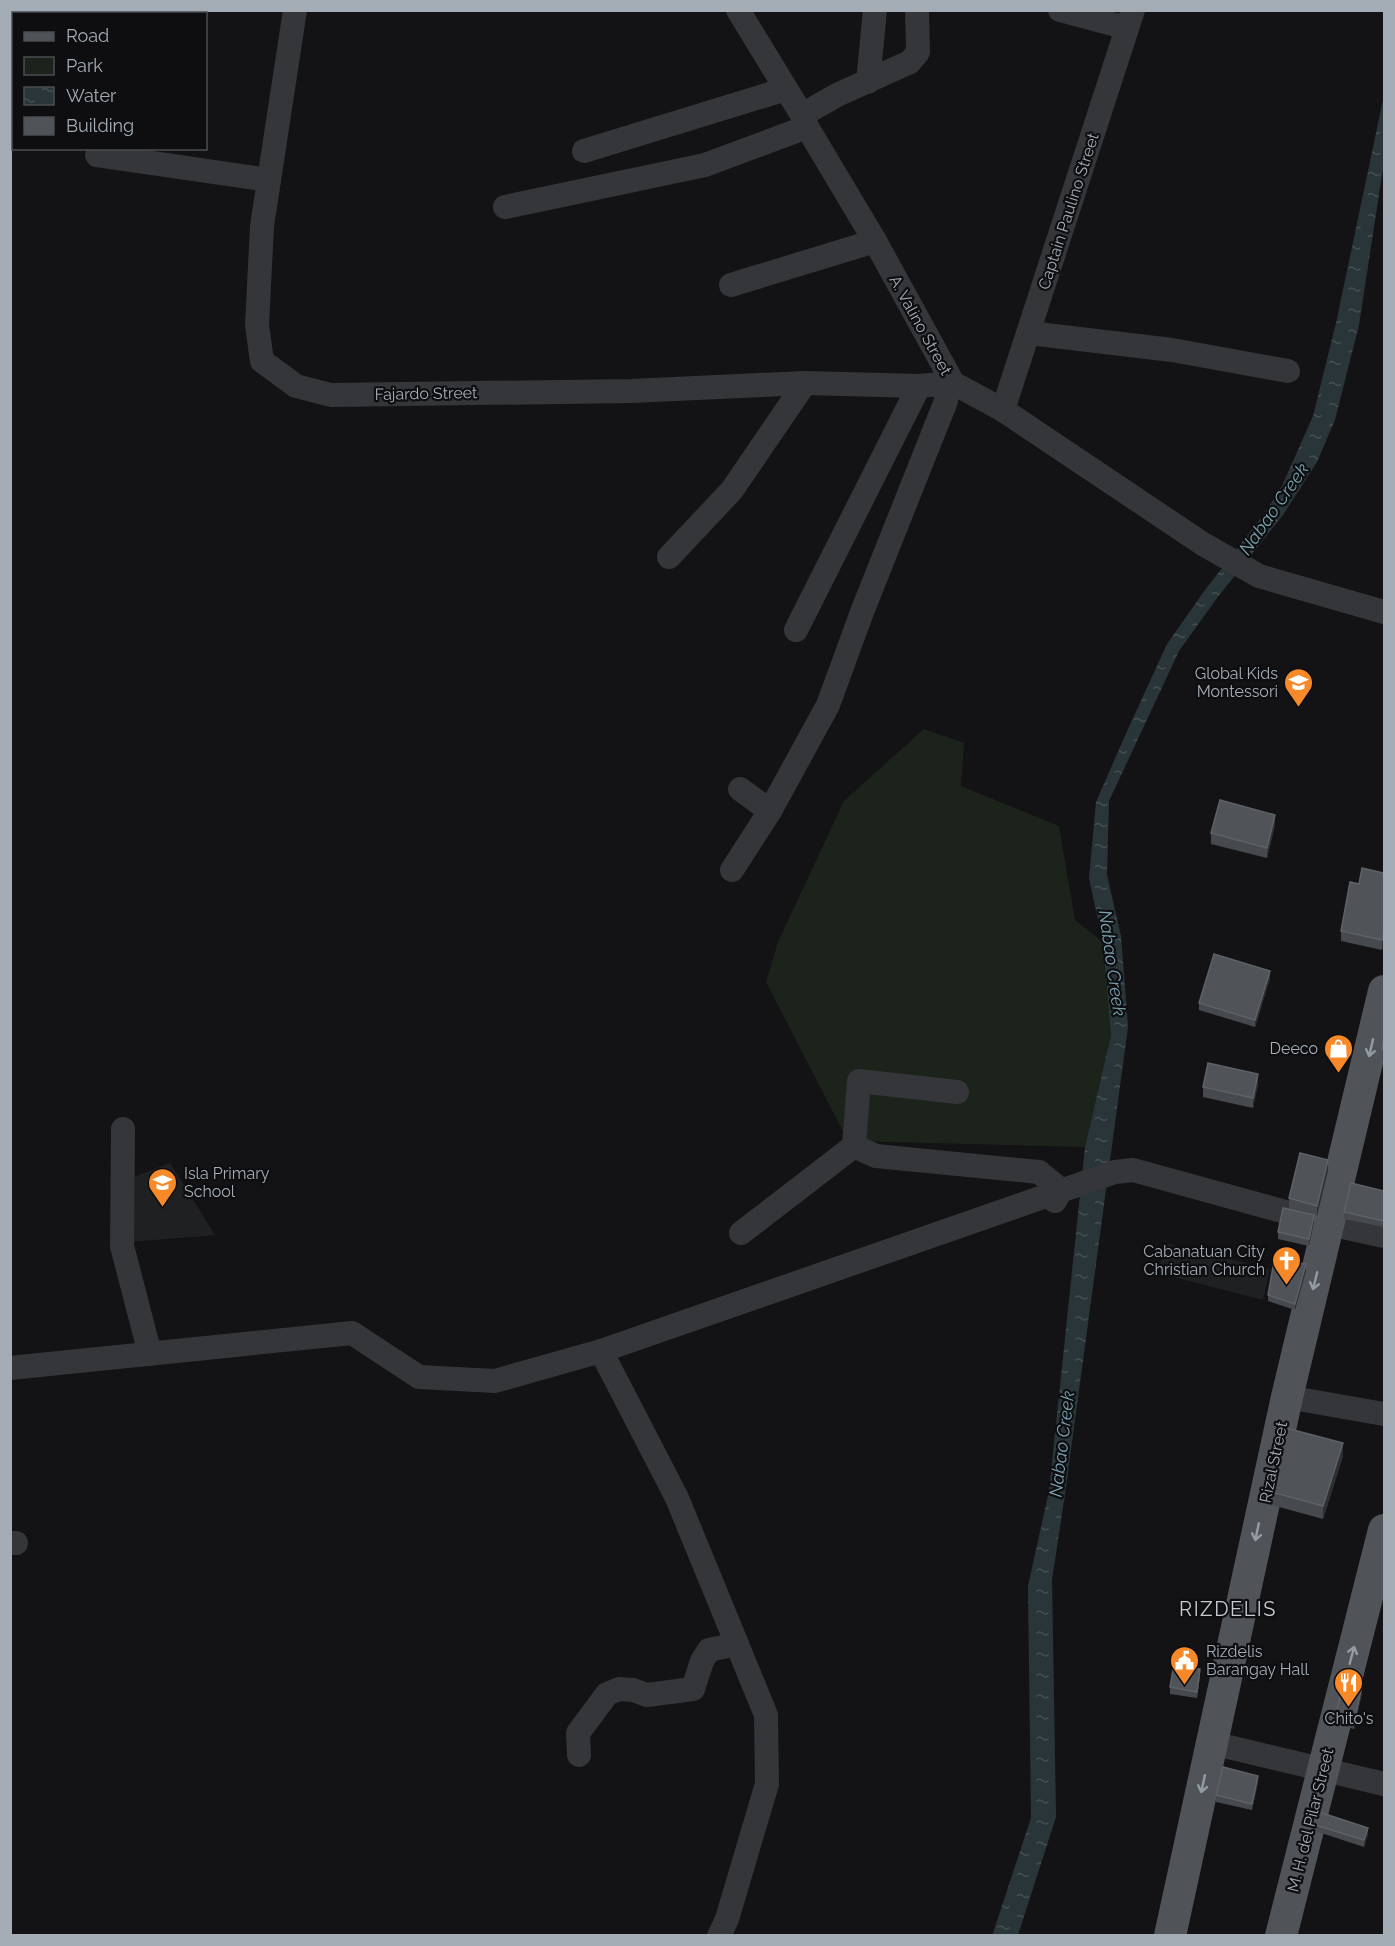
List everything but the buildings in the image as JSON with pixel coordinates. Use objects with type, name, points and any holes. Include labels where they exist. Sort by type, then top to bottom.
[{"type":"main road","name":"Rizal Street","points":[[1170,1935],[1287,1396],[1384,991]]},
{"type":"main road","name":"M. H. del Pilar Street","points":[[1281,1935],[1384,1530]]},
{"type":"street","name":"Fajardo Street","points":[[295,10],[262,226],[257,325],[262,362],[296,386],[331,395],[631,391],[806,383],[919,386],[950,384]]},
{"type":"street","name":"A. Valino Street","points":[[738,10],[874,241],[950,384],[1003,410],[1203,544],[1259,576],[1384,612]]},
{"type":"street","points":[[868,82],[875,10]]},
{"type":"street","points":[[505,207],[705,165],[804,121],[837,95],[910,62],[918,52],[917,10]]},
{"type":"street","points":[[1060,10],[1130,19]]},
{"type":"street","name":"Captain Paulino Street","points":[[1003,410],[1130,19]]},
{"type":"street","points":[[584,150],[786,88]]},
{"type":"street","points":[[97,155],[269,180]]},
{"type":"street","points":[[731,285],[874,241]]},
{"type":"street","points":[[1029,333],[1172,350],[1288,371]]},
{"type":"street","points":[[669,557],[732,490],[806,383]]},
{"type":"street","points":[[732,870],[770,811],[828,705],[862,612],[946,401],[950,384]]},
{"type":"street","points":[[796,630],[919,386]]},
{"type":"street","points":[[740,789],[770,811]]},
{"type":"street","points":[[741,1233],[854,1146],[859,1081],[957,1092]]},
{"type":"street","points":[[123,1129],[122,1246],[150,1354]]},
{"type":"street","points":[[854,1146],[876,1156],[1039,1172],[1069,1187]]},
{"type":"street","points":[[10,1368],[352,1333],[419,1377],[495,1381],[601,1351],[1069,1187],[1115,1172],[1133,1170],[1329,1224],[1384,1236]]},
{"type":"street","points":[[906,1256],[1052,1207],[1069,1187]]},
{"type":"street","points":[[601,1351],[678,1498],[766,1715],[767,1784],[727,1919],[719,1935]]},
{"type":"street","points":[[1287,1396],[1384,1414]]},
{"type":"street","points":[[579,1755],[578,1733],[607,1694],[619,1689],[633,1690],[647,1695],[693,1689],[702,1661],[709,1650],[737,1644]]},
{"type":"street","points":[[1212,1743],[1384,1784]]},
{"type":"shaded area","name":"Isla Primary School","points":[[170,1163],[215,1235],[130,1242],[128,1179]]},
{"type":"shaded area","points":[[1165,1243],[1270,1269],[1263,1300],[1158,1273]]},
{"type":"green space","points":[[924,729],[964,743],[961,786],[1059,826],[1075,920],[1103,942],[1111,1035],[1085,1147],[848,1141],[766,982],[778,942],[844,801]]},
{"type":"water","name":"Nabao Creek","points":[[1384,95],[1384,162],[1359,325],[1335,420],[1317,462],[1283,515],[1217,598],[1179,651],[1109,801],[1107,875],[1121,936],[1128,1027],[1052,1580],[1056,1817],[1018,1935],[992,1936],[1031,1818],[1028,1586],[1049,1491],[1085,1147],[1111,1035],[1103,943],[1089,878],[1096,802],[1167,644],[1205,590],[1264,514],[1282,486],[1313,416],[1336,323]]},
{"type":"place","name":"Global Kids Montessori","points":[[1299,708]]},
{"type":"place","name":"Deeco","points":[[1339,1074]]},
{"type":"place","name":"Isla Primary School","points":[[163,1208]]},
{"type":"place","name":"Cabanatuan City Christian Church","points":[[1286,1286]]},
{"type":"place","name":"Rizdelis Barangay Hall","points":[[1185,1686]]},
{"type":"place","name":"Chito's","points":[[1349,1708]]},
{"type":"district","name":"RIZDELIS","points":[[1228,1609]]}]
